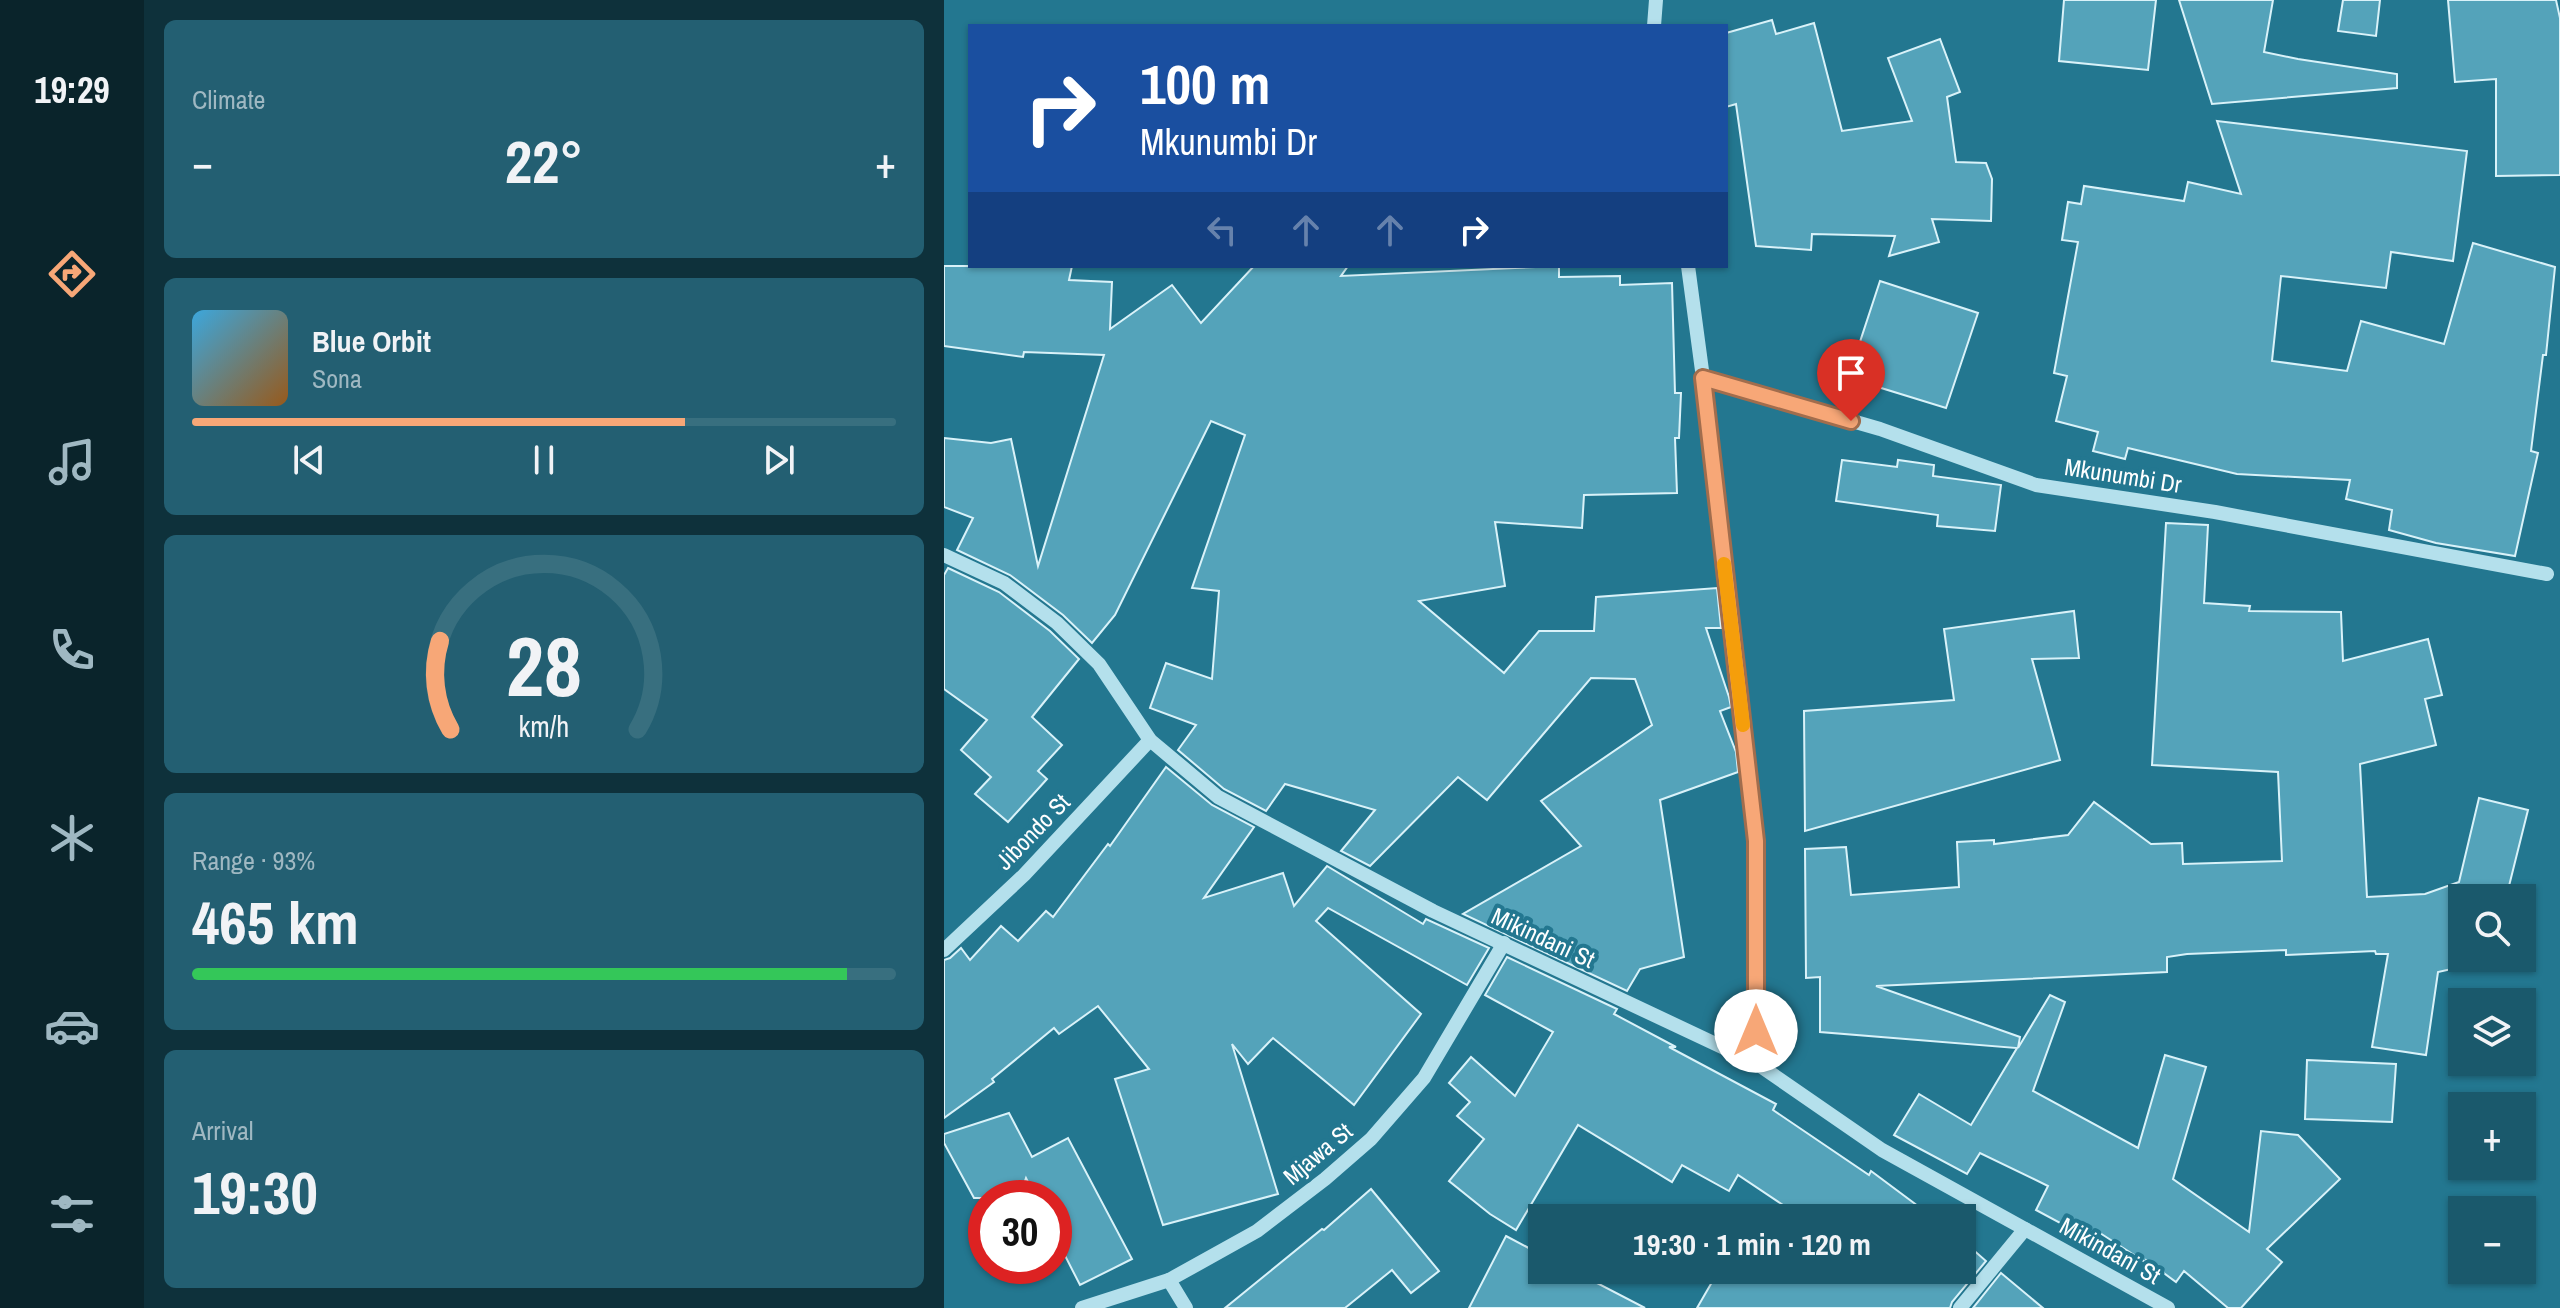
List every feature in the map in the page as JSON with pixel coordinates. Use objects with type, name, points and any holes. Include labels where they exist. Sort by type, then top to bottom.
[{"type":"street","points":[[1654,24],[1656,0]]},
{"type":"street","points":[[1688,268],[1756,841],[1756,1063]]},
{"type":"street","name":"Mkunumbi Dr","points":[[1703,378],[1880,429],[2036,485],[2215,512],[2547,574]]},
{"type":"street","name":"Mikindani St","points":[[944,555],[1004,583],[1057,623],[1099,664],[1150,740],[1218,797],[1433,911],[1756,1063],[1882,1150],[2168,1308]]},
{"type":"street","name":"Jibondo St","points":[[944,950],[1024,875],[1150,740]]},
{"type":"street","name":"Mjawa St","points":[[1082,1308],[1169,1280],[1257,1231],[1325,1179],[1371,1139],[1424,1078],[1504,943]]},
{"type":"street","points":[[1960,1308],[2025,1229]]},
{"type":"street","points":[[1169,1280],[1186,1308]]},
{"type":"building","points":[[2064,0],[2156,0],[2148,70],[2059,61]]},
{"type":"building","points":[[2179,0],[2273,0],[2264,52],[2397,74],[2397,88],[2212,104]]},
{"type":"building","points":[[2343,0],[2380,0],[2376,36],[2338,31]]},
{"type":"building","points":[[2448,0],[2556,0],[2560,18],[2560,175],[2496,176],[2496,79],[2455,82]]},
{"type":"building","points":[[1772,20],[1776,34],[1814,23],[1842,131],[1912,121],[1888,58],[1940,39],[1960,92],[1947,97],[1956,162],[1986,163],[1992,179],[1991,221],[1932,219],[1939,242],[1889,256],[1895,236],[1812,234],[1811,250],[1756,246],[1736,104],[1728,106],[1728,32]]},
{"type":"building","points":[[2217,121],[2467,151],[2453,261],[2391,252],[2386,288],[2281,276],[2272,361],[2347,371],[2361,321],[2444,344],[2473,243],[2555,267],[2546,355],[2543,355],[2531,451],[2538,453],[2515,556],[2436,543],[2389,530],[2392,510],[2346,499],[2350,480],[2237,474],[2128,448],[2125,459],[2093,451],[2098,432],[2056,421],[2067,376],[2054,373],[2078,242],[2062,240],[2068,202],[2081,204],[2084,186],[2184,201],[2188,182],[2241,194]]},
{"type":"building","points":[[944,266],[1072,268],[1069,280],[1112,282],[1110,329],[1172,285],[1201,323],[1252,268],[1347,268],[1341,276],[1559,268],[1559,277],[1620,276],[1620,285],[1672,283],[1675,393],[1681,393],[1679,438],[1675,438],[1677,493],[1584,495],[1582,528],[1495,522],[1505,586],[1419,601],[1504,673],[1539,631],[1594,631],[1596,597],[1717,588],[1721,628],[1706,628],[1729,697],[1731,707],[1720,711],[1736,752],[1738,772],[1660,800],[1684,957],[1640,969],[1627,991],[1463,914],[1581,846],[1541,801],[1652,725],[1635,679],[1591,678],[1487,800],[1458,777],[1370,866],[1341,851],[1375,810],[1285,784],[1266,811],[1224,789],[1178,750],[1196,725],[1150,708],[1166,663],[1212,679],[1219,591],[1192,588],[1245,435],[1211,421],[1115,615],[1092,643],[1063,615],[1010,575],[957,550],[973,518],[944,507],[944,438],[991,443],[1011,439],[1038,566],[1104,355],[1024,352],[1023,357],[944,346]]},
{"type":"building","points":[[1880,281],[1978,313],[1946,408],[1865,383],[1872,363],[1855,357]]},
{"type":"building","points":[[1842,460],[1897,467],[1898,460],[1934,465],[1933,476],[2001,485],[1995,531],[1937,526],[1938,515],[1836,501]]},
{"type":"building","points":[[2166,523],[2208,525],[2204,603],[2250,606],[2249,611],[2341,612],[2343,661],[2428,639],[2442,695],[2425,699],[2436,745],[2360,764],[2367,897],[2425,894],[2448,886],[2448,970],[2438,972],[2426,1055],[2372,1047],[2388,954],[2376,954],[2375,951],[2286,955],[2286,950],[2187,954],[2167,957],[2167,972],[1876,986],[2020,1037],[2018,1048],[2050,995],[2065,1002],[2033,1091],[2138,1148],[2165,1055],[2206,1067],[2173,1179],[2249,1232],[2261,1131],[2298,1135],[2340,1179],[2267,1249],[2282,1262],[2241,1308],[2228,1308],[2184,1271],[2176,1282],[2100,1233],[2092,1245],[2036,1210],[2048,1186],[1980,1153],[1967,1174],[1894,1135],[1919,1094],[1971,1125],[2017,1048],[1820,1032],[1820,977],[1806,978],[1805,849],[1846,847],[1851,895],[1959,887],[1957,842],[1994,840],[1994,844],[2068,835],[2094,802],[2151,844],[2182,843],[2183,864],[2282,861],[2278,772],[2152,765]]},
{"type":"building","points":[[948,568],[999,592],[1050,631],[1079,659],[1032,717],[1062,745],[1038,771],[1047,779],[1008,822],[975,794],[991,777],[961,750],[987,720],[944,689],[944,575]]},
{"type":"building","points":[[2074,611],[2079,658],[2032,659],[2060,760],[1805,831],[1804,711],[1954,700],[1944,629]]},
{"type":"building","points":[[1166,767],[1212,805],[1254,827],[1204,898],[1283,873],[1294,906],[1327,866],[1423,924],[1426,919],[1489,948],[1467,985],[1328,908],[1316,921],[1421,1014],[1354,1105],[1273,1038],[1248,1064],[1232,1044],[1278,1194],[1163,1225],[1115,1079],[1149,1069],[1098,1006],[1059,1034],[1054,1028],[992,1079],[994,1082],[944,1118],[944,960],[961,948],[970,960],[1001,926],[1018,941],[1046,911],[1053,917],[1108,844],[1110,846]]},
{"type":"building","points":[[2479,798],[2528,810],[2510,884],[2453,884],[2459,882]]},
{"type":"building","points":[[1507,957],[1617,1009],[1614,1014],[1676,1047],[1669,1047],[1776,1104],[1773,1110],[1869,1175],[1871,1171],[1915,1204],[1782,1204],[1738,1175],[1729,1191],[1682,1165],[1672,1182],[1578,1125],[1531,1204],[1528,1204],[1516,1230],[1490,1214],[1449,1181],[1484,1139],[1457,1116],[1470,1102],[1449,1083],[1471,1057],[1515,1096],[1553,1032],[1485,995]]},
{"type":"building","points":[[2307,1060],[2396,1064],[2392,1122],[2305,1119]]},
{"type":"building","points":[[1009,1113],[1032,1157],[1068,1138],[1132,1259],[1080,1285],[1072,1269],[1072,1180],[968,1180],[968,1187],[944,1143],[944,1134]]},
{"type":"building","points":[[1371,1189],[1439,1271],[1411,1293],[1392,1270],[1345,1308],[1225,1308],[1324,1230]]},
{"type":"building","points":[[1506,1236],[1528,1248],[1528,1284],[1599,1284],[1645,1308],[1469,1308]]},
{"type":"building","points":[[1976,1252],[1986,1261],[1976,1273]]},
{"type":"building","points":[[2001,1273],[2043,1308],[1973,1308]]},
{"type":"building","points":[[1711,1284],[1967,1284],[1950,1308],[1697,1308]]},
{"type":"slow traffic","points":[[1724,564],[1743,725]]},
{"type":"route","points":[[1756,1031],[1756,841],[1703,378],[1851,421]]}]
